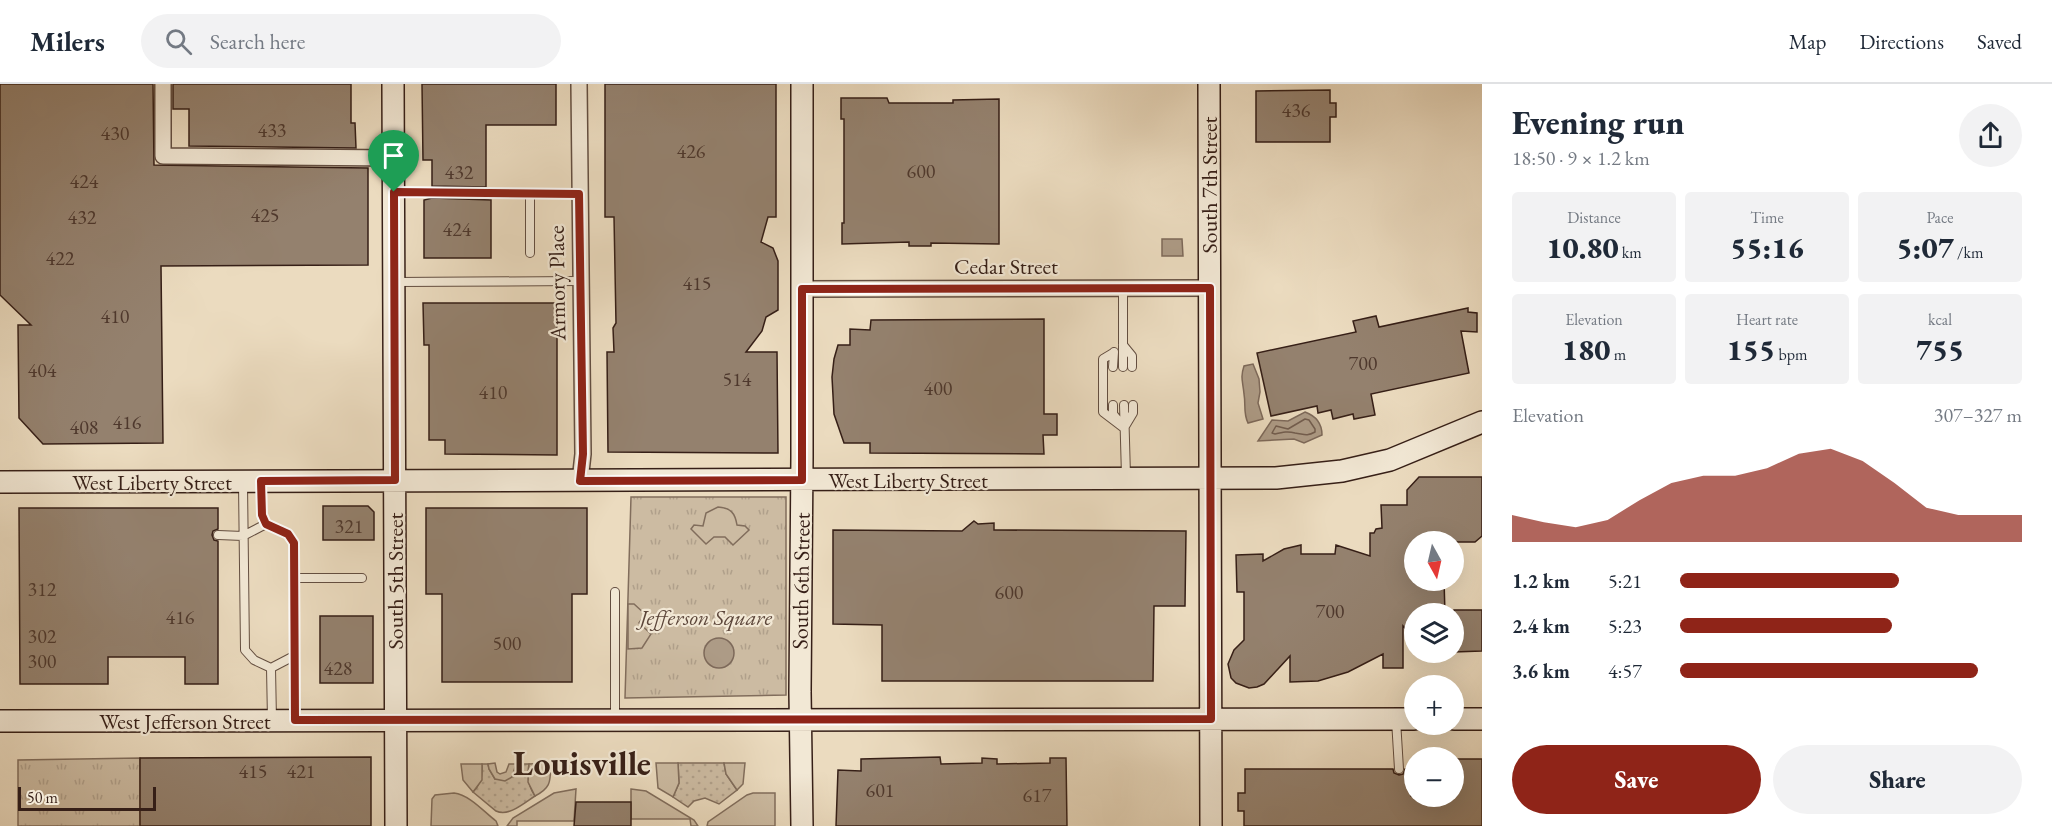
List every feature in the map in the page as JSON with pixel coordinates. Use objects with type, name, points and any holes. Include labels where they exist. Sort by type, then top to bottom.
[{"type":"main road","name":"South 5th Street","points":[[393,84],[396,826]]},
{"type":"main road","name":"South 6th Street","points":[[802,84],[802,826]]},
{"type":"main road","name":"South 7th Street","points":[[1209,84],[1211,826]]},
{"type":"main road","name":"West Liberty Street","points":[[0,482],[1276,478],[1342,471],[1390,460],[1482,422]]},
{"type":"main road","name":"West Jefferson Street","points":[[0,721],[1404,719]]},
{"type":"main road","points":[[1464,719],[1482,719]]},
{"type":"street","points":[[163,84],[163,156],[393,158]]},
{"type":"street","name":"Armory Place","points":[[579,84],[579,281],[583,454],[580,481]]},
{"type":"street","name":"Cedar Street","points":[[802,289],[1210,288]]},
{"type":"lane","points":[[394,192],[579,194]]},
{"type":"lane","points":[[530,194],[530,253]]},
{"type":"lane","points":[[394,282],[579,281]]},
{"type":"lane","points":[[1123,288],[1123,367]]},
{"type":"lane","points":[[1122,344],[1103,359],[1103,412],[1124,428]]},
{"type":"lane","points":[[1122,344],[1132,356],[1132,367]]},
{"type":"lane","points":[[1113,353],[1113,367]]},
{"type":"lane","points":[[1113,405],[1113,414],[1124,428]]},
{"type":"lane","points":[[1124,405],[1126,478]]},
{"type":"lane","points":[[1124,428],[1133,413],[1133,405]]},
{"type":"lane","points":[[252,481],[266,524],[288,534],[294,543],[295,720]]},
{"type":"lane","points":[[252,481],[243,536],[245,650],[254,660],[271,668]]},
{"type":"lane","points":[[218,536],[243,536],[266,524]]},
{"type":"lane","points":[[294,578],[362,578]]},
{"type":"lane","points":[[615,592],[615,720]]},
{"type":"lane","points":[[271,668],[294,656]]},
{"type":"lane","points":[[271,668],[272,720]]},
{"type":"lane","points":[[1399,770],[1404,728]]},
{"type":"green space","name":"Jefferson Square","points":[[631,497],[786,497],[786,695],[625,698]]},
{"type":"green space","points":[[718,507],[729,510],[734,514],[737,525],[745,526],[749,530],[733,545],[725,537],[714,537],[706,544],[691,529],[694,525],[703,526],[706,513]]},
{"type":"green space","points":[[628,604],[634,604],[645,614],[639,623],[651,634],[642,648],[628,649]]},
{"type":"green space","points":[[140,758],[140,826],[18,826],[18,760]]},
{"type":"green space","points":[[495,763],[497,772],[500,774],[506,772],[509,764],[516,764],[512,777],[505,781],[495,779],[488,764]]},
{"type":"green space","points":[[551,763],[549,783],[545,790],[535,796],[528,782],[529,764]]},
{"type":"green space","points":[[656,763],[678,763],[679,783],[673,797],[658,788]]},
{"type":"green space","points":[[678,763],[724,763],[726,774],[737,790],[719,804],[705,798],[694,801],[688,807],[673,797],[679,783]]},
{"type":"green space","points":[[724,763],[745,763],[743,784],[737,790],[726,774]]},
{"type":"green space","points":[[461,764],[482,764],[482,780],[473,792],[463,780]]},
{"type":"green space","points":[[482,764],[488,764],[495,779],[514,773],[516,764],[529,764],[529,780],[535,796],[511,811],[496,811],[473,792],[481,779]]},
{"type":"green space","points":[[576,789],[574,821],[517,821],[517,826],[507,826],[513,818],[554,793]]},
{"type":"green space","points":[[631,789],[646,791],[694,820],[698,826],[691,826],[690,819],[631,819]]},
{"type":"green space","points":[[454,793],[471,800],[496,821],[498,826],[431,826],[432,799],[435,795]]},
{"type":"green space","points":[[753,793],[775,793],[775,826],[707,826],[708,822]]},
{"type":"water","points":[[1162,239],[1182,239],[1183,256],[1162,256]]},
{"type":"water","points":[[1253,364],[1259,379],[1258,403],[1263,419],[1248,423],[1242,374],[1244,366]]},
{"type":"water","points":[[1305,412],[1318,421],[1322,435],[1304,443],[1294,439],[1258,441],[1272,420],[1288,421]]},
{"type":"water","points":[[719,638],[730,642],[734,653],[730,664],[719,668],[708,664],[704,653],[708,642]]},
{"type":"building","points":[[0,84],[153,84],[154,165],[368,168],[368,265],[161,266],[163,443],[43,444],[19,418],[18,325],[31,325],[0,295]]},
{"type":"building","points":[[173,84],[351,84],[351,123],[355,123],[356,148],[189,146],[189,109],[173,109]]},
{"type":"building","points":[[422,84],[556,84],[556,125],[486,125],[486,187],[432,186],[432,160],[423,160]]},
{"type":"building","points":[[605,84],[776,84],[776,217],[768,217],[761,242],[773,248],[778,261],[778,310],[766,317],[762,331],[746,352],[777,352],[778,453],[608,452],[607,352],[614,352],[613,328],[616,323],[614,217],[605,217]]},
{"type":"building","points":[[1330,90],[1330,103],[1336,103],[1336,117],[1330,117],[1330,142],[1256,142],[1256,91]]},
{"type":"building","points":[[841,98],[887,98],[889,103],[953,103],[953,100],[999,99],[999,244],[931,243],[931,246],[909,246],[909,242],[842,244],[844,119],[841,119]]},
{"type":"building","points":[[432,198],[491,200],[491,258],[424,258],[424,200]]},
{"type":"building","points":[[423,303],[557,303],[557,455],[445,454],[445,440],[429,440],[429,345],[424,345]]},
{"type":"building","points":[[1468,308],[1468,312],[1477,313],[1477,332],[1461,331],[1469,373],[1371,394],[1375,415],[1354,419],[1353,414],[1333,419],[1331,410],[1318,413],[1317,406],[1271,416],[1257,353],[1356,332],[1353,321],[1376,316],[1379,327]]},
{"type":"building","points":[[1044,319],[1044,414],[1057,414],[1057,435],[1043,435],[1044,454],[870,453],[870,443],[844,443],[834,414],[832,377],[838,345],[850,345],[850,329],[870,330],[871,320]]},
{"type":"building","points":[[1419,477],[1482,477],[1482,536],[1475,542],[1464,542],[1464,531],[1404,531],[1404,591],[1444,591],[1445,603],[1404,603],[1403,668],[1383,668],[1383,654],[1348,672],[1318,681],[1290,682],[1290,656],[1264,684],[1249,688],[1236,683],[1231,678],[1228,664],[1234,650],[1244,640],[1244,592],[1237,592],[1236,555],[1263,554],[1263,561],[1284,549],[1301,545],[1301,554],[1335,554],[1336,545],[1370,556],[1370,533],[1382,528],[1381,505],[1407,505],[1407,490]]},
{"type":"building","points":[[323,506],[368,506],[374,512],[374,540],[323,540]]},
{"type":"building","points":[[19,508],[218,508],[218,529],[213,531],[212,535],[214,540],[218,541],[218,684],[185,684],[185,657],[108,657],[108,684],[20,684]]},
{"type":"building","points":[[426,508],[587,508],[587,594],[572,594],[572,682],[442,682],[442,594],[426,594]]},
{"type":"building","points":[[974,521],[978,524],[994,523],[994,530],[1186,531],[1185,606],[1154,606],[1153,681],[882,681],[882,625],[833,624],[833,530],[962,531]]},
{"type":"building","points":[[1464,610],[1482,610],[1482,651],[1464,652]]},
{"type":"building","points":[[320,616],[373,616],[373,683],[320,683]]},
{"type":"building","points":[[371,757],[371,826],[140,826],[140,758]]},
{"type":"building","points":[[940,757],[941,764],[982,763],[982,758],[997,759],[997,764],[1050,763],[1050,758],[1066,758],[1067,826],[836,826],[838,770],[861,771],[861,759]]},
{"type":"building","points":[[1464,759],[1482,759],[1482,826],[1244,826],[1244,811],[1238,811],[1238,793],[1245,793],[1245,769],[1393,769],[1394,773],[1403,774],[1404,772],[1404,807],[1464,807]]},
{"type":"building","points":[[576,802],[631,802],[631,826],[574,826]]},
{"type":"district","name":"Louisville","points":[[582,763]]},
{"type":"route","points":[[394,192],[579,194],[583,454],[580,481],[802,480],[802,289],[1210,288],[1211,719],[295,720],[294,543],[288,534],[266,524],[262,515],[261,481],[395,480],[394,192]]}]
